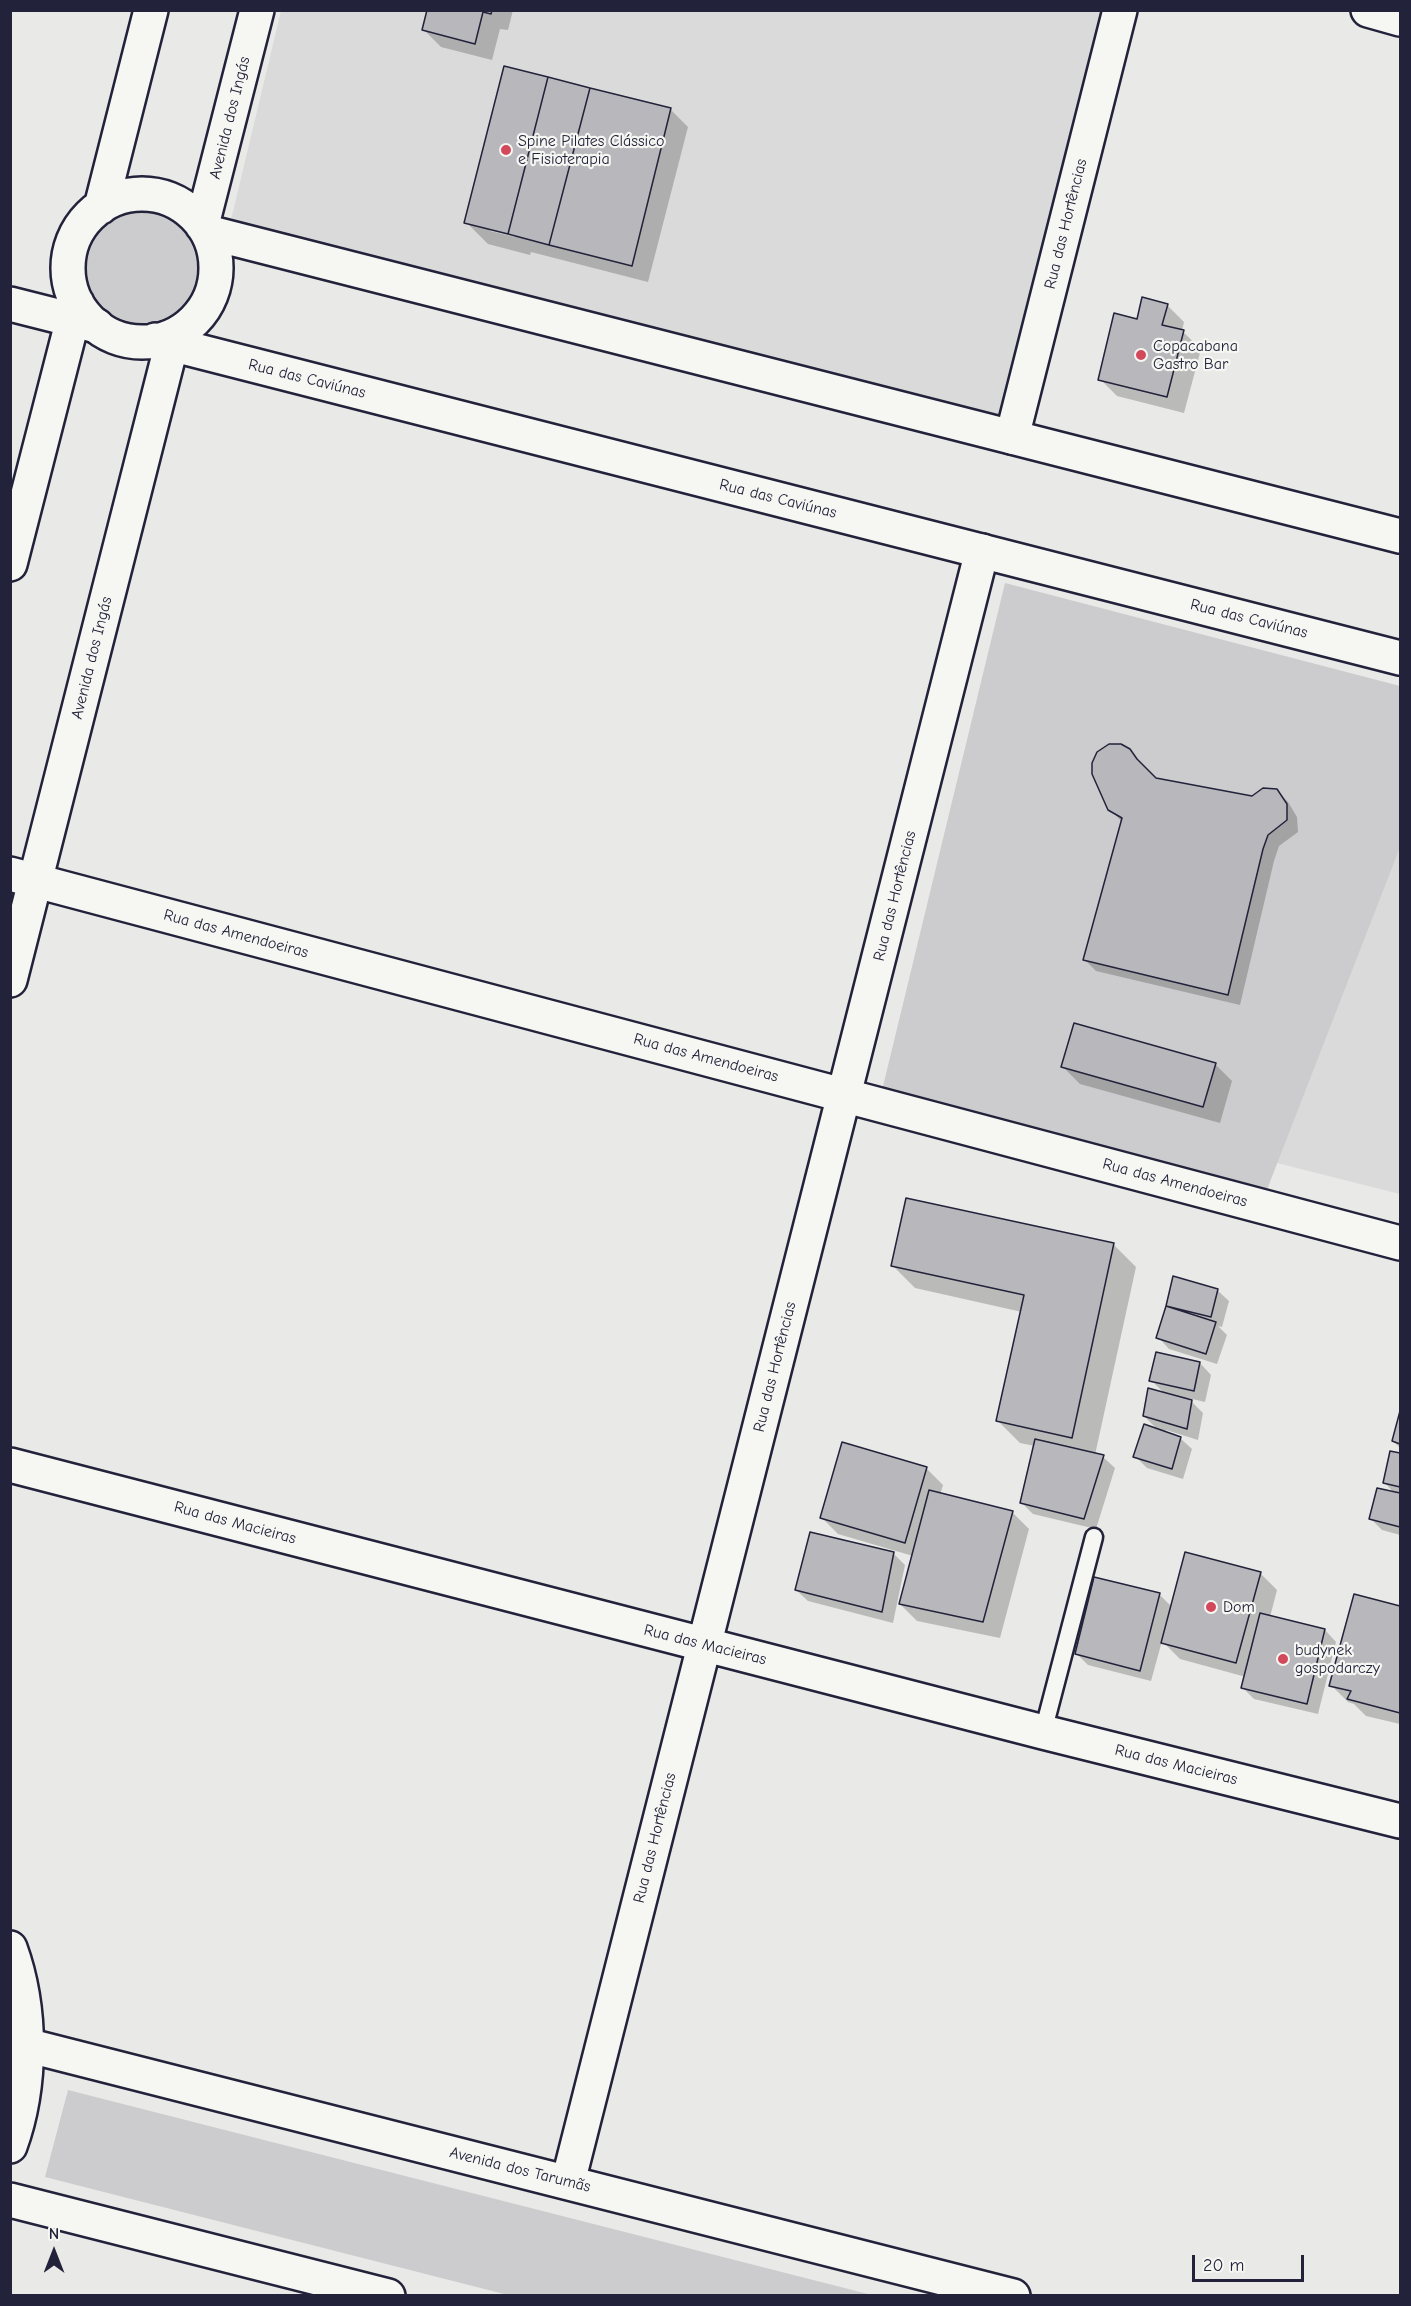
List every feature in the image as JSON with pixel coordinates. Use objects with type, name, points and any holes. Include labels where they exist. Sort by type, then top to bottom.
[{"type":"street","points":[[101,207],[151,10]]},
{"type":"street","name":"Avenida dos Ingás","points":[[205,229],[257,10]]},
{"type":"street","name":"Rua das Hortências","points":[[1011,437],[1120,10]]},
{"type":"street","points":[[1368,10],[1401,19]]},
{"type":"street","points":[[10,564],[82,316],[70,286],[68,268],[71,249],[78,231],[90,216],[101,207],[124,197],[144,194],[163,197],[181,205],[196,217],[205,229],[215,251],[217,271],[214,290],[206,308],[193,322],[167,340]]},
{"type":"street","points":[[205,229],[1401,536]]},
{"type":"street","name":"Rua das Caviúnas","points":[[10,304],[82,316],[104,332],[122,339],[141,342],[167,340],[1401,658]]},
{"type":"street","name":"Avenida dos Ingás","points":[[10,980],[23,878],[167,340]]},
{"type":"street","name":"Rua das Hortências","points":[[568,2182],[982,551]]},
{"type":"street","name":"Rua das Amendoeiras","points":[[23,878],[1401,1243]]},
{"type":"street","name":"Rua das Macieiras","points":[[10,1465],[1043,1732],[1401,1821]]},
{"type":"street","points":[[10,1948],[22,2000],[26,2045],[23,2091],[10,2146]]},
{"type":"street","name":"Avenida dos Tarumãs","points":[[26,2045],[1013,2295]]},
{"type":"street","points":[[10,2200],[388,2295]]},
{"type":"lane","points":[[1043,1732],[1094,1537]]},
{"type":"shaded area","points":[[281,11],[1120,11],[1011,421],[231,220]]},
{"type":"shaded area","points":[[142,213],[163,218],[181,229],[192,247],[197,268],[192,289],[181,307],[163,318],[142,323],[121,318],[103,307],[92,289],[87,268],[92,247],[103,229],[121,218]]},
{"type":"shaded area","points":[[1005,583],[1400,686],[1400,847],[1261,1205],[877,1111]]},
{"type":"shaded area","points":[[1400,843],[1400,1194],[1273,1162]]},
{"type":"shaded area","points":[[68,2090],[872,2295],[508,2295],[45,2177]]},
{"type":"building","points":[[427,10],[492,10],[491,14],[483,12],[475,44],[422,30]]},
{"type":"building","name":"Spine Pilates Clássico e Fisioterapia","points":[[504,66],[548,77],[508,234],[464,223]]},
{"type":"building","points":[[548,77],[590,88],[549,245],[508,234]]},
{"type":"building","points":[[590,88],[671,108],[632,266],[549,245]]},
{"type":"building","name":"Copacabana Gastro Bar","points":[[1142,297],[1168,304],[1162,325],[1184,330],[1167,397],[1098,380],[1114,313],[1137,319]]},
{"type":"building","points":[[1109,744],[1121,744],[1130,749],[1156,778],[1252,796],[1263,788],[1277,789],[1287,804],[1287,820],[1268,835],[1263,849],[1228,995],[1083,960],[1122,818],[1108,810],[1092,774],[1092,763],[1097,752]]},
{"type":"building","points":[[1074,1023],[1216,1063],[1203,1107],[1061,1067]]},
{"type":"building","points":[[906,1198],[1114,1243],[1072,1438],[996,1421],[1024,1295],[891,1266]]},
{"type":"building","points":[[1173,1276],[1218,1289],[1211,1317],[1166,1306]]},
{"type":"building","points":[[1166,1306],[1216,1322],[1206,1354],[1156,1338]]},
{"type":"building","points":[[1156,1352],[1200,1362],[1194,1391],[1149,1381]]},
{"type":"building","points":[[1148,1388],[1192,1400],[1187,1429],[1143,1416]]},
{"type":"building","points":[[1400,1411],[1400,1444],[1392,1441]]},
{"type":"building","points":[[1144,1424],[1181,1437],[1172,1469],[1133,1457]]},
{"type":"building","points":[[1035,1439],[1104,1455],[1084,1519],[1020,1503]]},
{"type":"building","points":[[842,1442],[927,1467],[905,1543],[820,1518]]},
{"type":"building","points":[[1390,1451],[1400,1453],[1400,1487],[1383,1483]]},
{"type":"building","points":[[1377,1488],[1400,1493],[1400,1527],[1369,1519]]},
{"type":"building","points":[[929,1490],[1013,1511],[983,1622],[899,1604]]},
{"type":"building","points":[[810,1532],[894,1552],[882,1612],[795,1590]]},
{"type":"building","name":"Dom","points":[[1185,1552],[1261,1572],[1236,1663],[1161,1643]]},
{"type":"building","points":[[1094,1577],[1160,1593],[1140,1671],[1075,1654]]},
{"type":"building","points":[[1354,1594],[1400,1606],[1400,1713],[1347,1699],[1351,1691],[1329,1686]]},
{"type":"building","name":"budynek gospodarczy","points":[[1260,1613],[1325,1629],[1307,1704],[1241,1688]]},
{"type":"place","name":"Spine Pilates Clássico e Fisioterapia","points":[[506,150]]},
{"type":"place","name":"Copacabana Gastro Bar","points":[[1141,355]]},
{"type":"place","name":"Dom","points":[[1211,1607]]},
{"type":"place","name":"budynek gospodarczy","points":[[1283,1659]]}]
